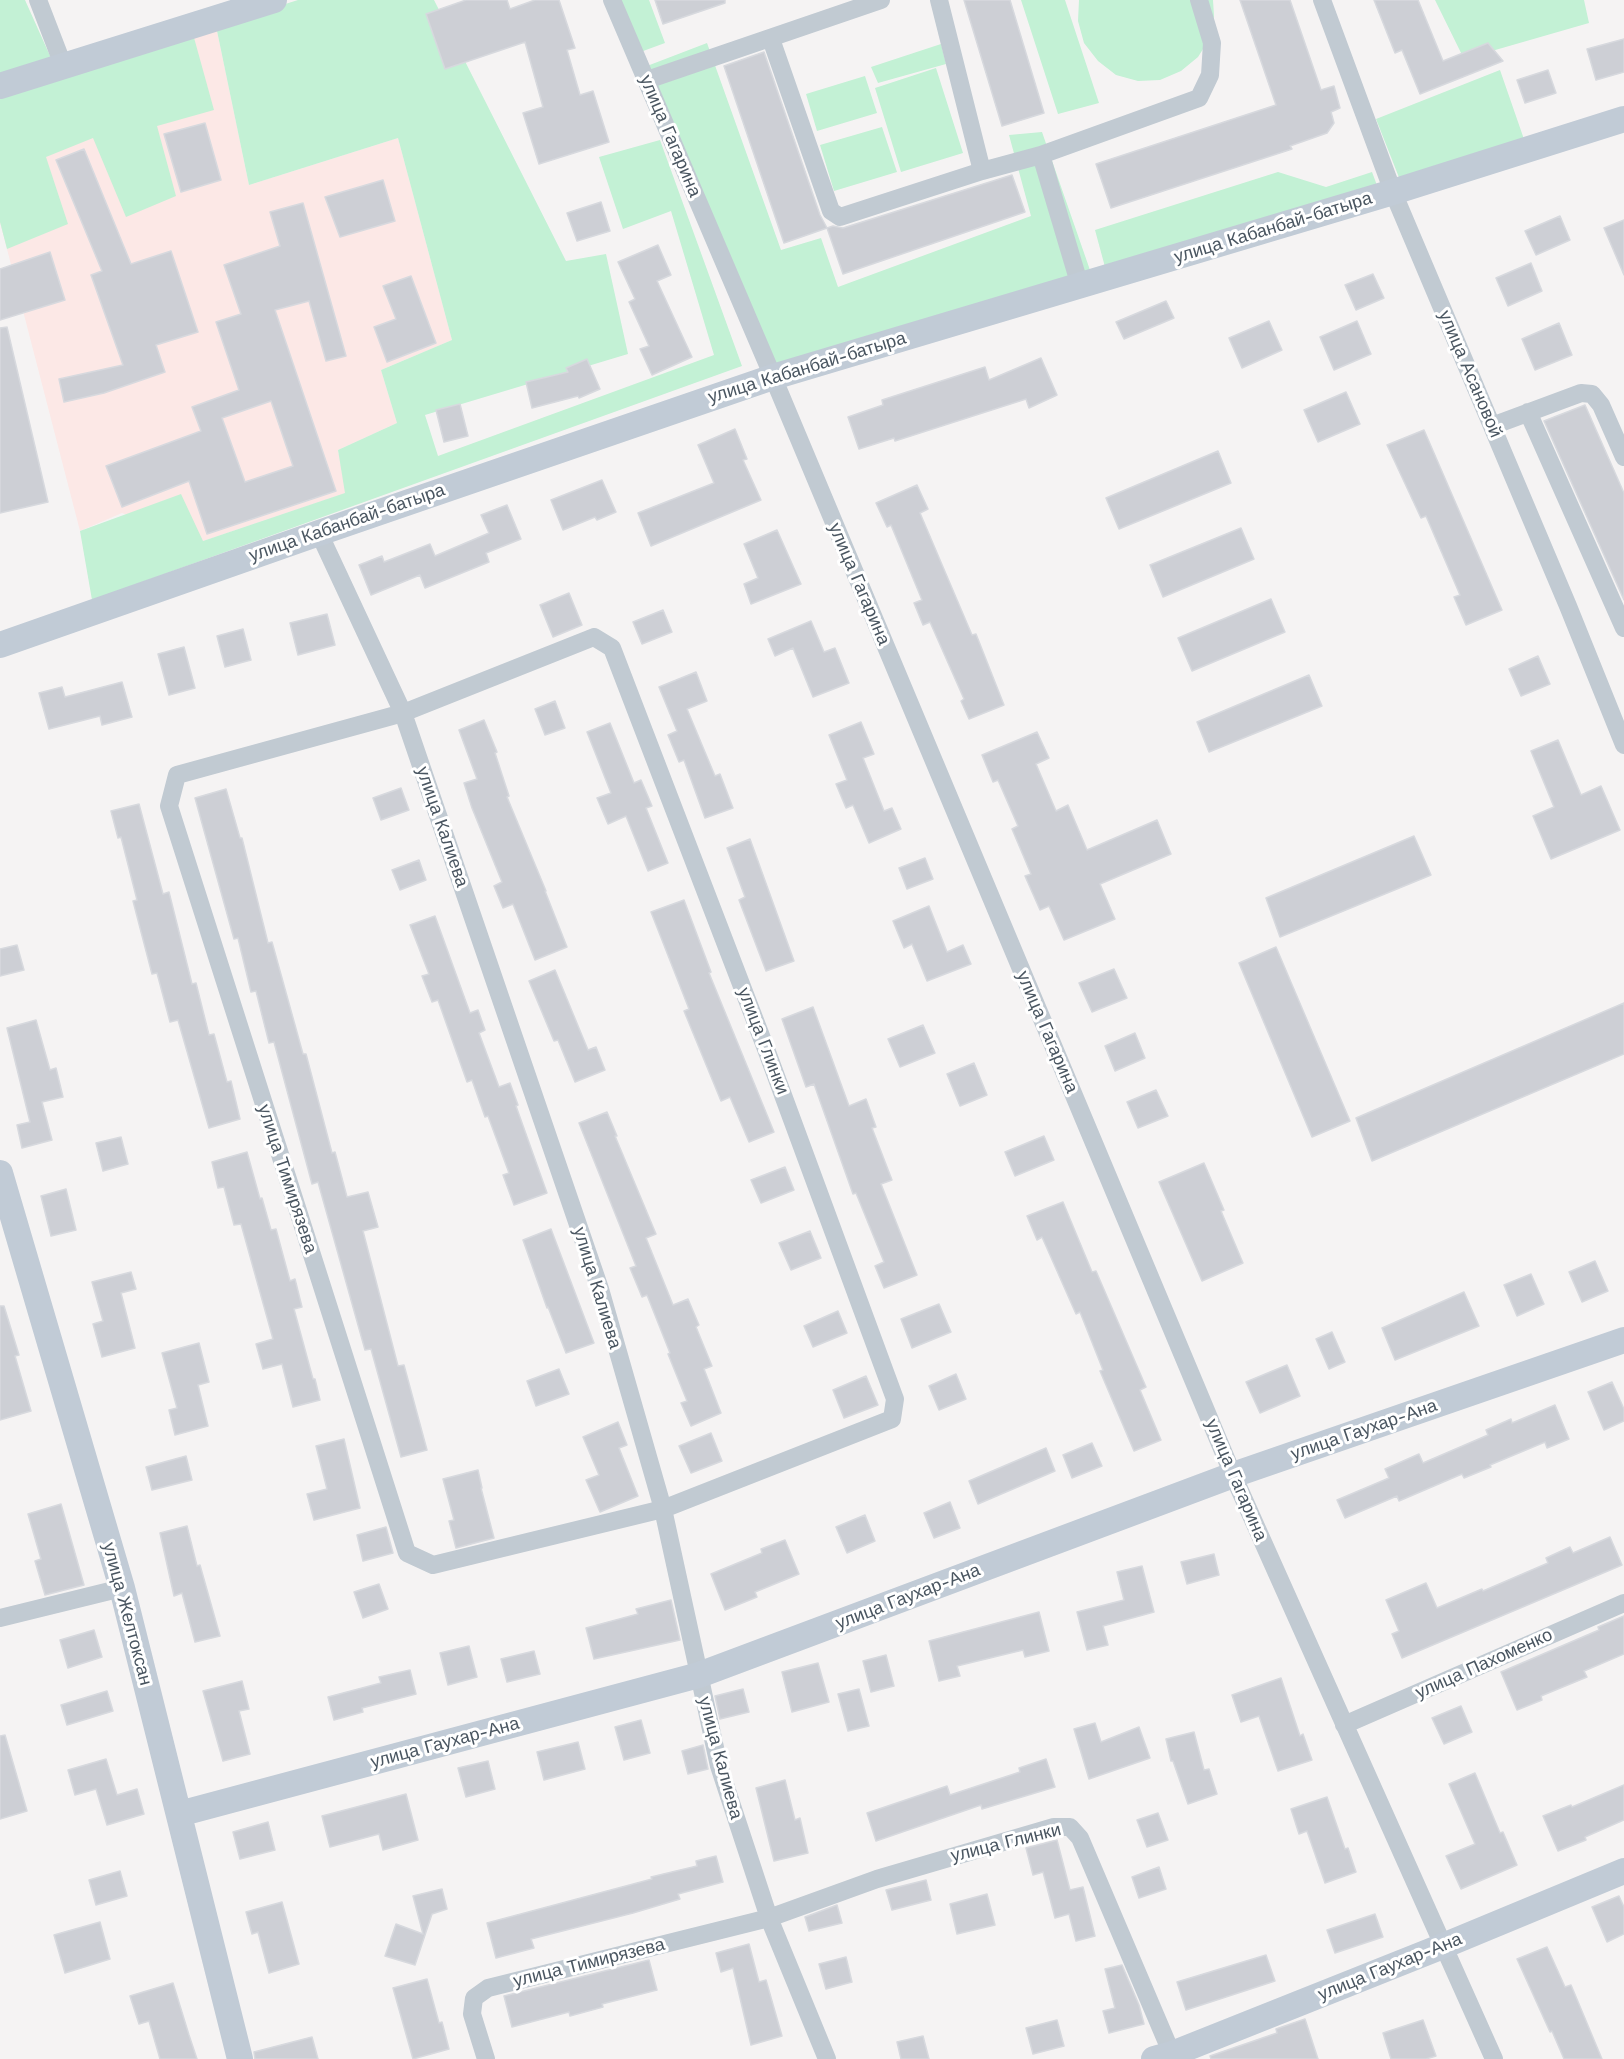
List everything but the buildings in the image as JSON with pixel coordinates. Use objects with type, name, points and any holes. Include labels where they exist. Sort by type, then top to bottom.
[{"type":"street","points":[[38,0],[63,65]]},
{"type":"street","points":[[0,86],[274,0]]},
{"type":"street","name":"улица Гагарина","points":[[612,0],[773,377],[1233,1475],[1494,2059]]},
{"type":"street","points":[[647,80],[881,0]]},
{"type":"street","points":[[939,0],[982,171]]},
{"type":"street","points":[[771,39],[831,211],[840,217],[982,171],[1041,155],[1199,99],[1210,75],[1212,43],[1199,0]]},
{"type":"street","name":"улица Асановой","points":[[1322,0],[1393,192],[1624,744]]},
{"type":"street","name":"улица Кабанбай-батыра","points":[[0,645],[773,377],[1393,192],[1624,119]]},
{"type":"street","points":[[1041,155],[1080,286]]},
{"type":"street","points":[[1492,426],[1581,393],[1592,394],[1601,405],[1624,457]]},
{"type":"street","points":[[1528,412],[1624,628]]},
{"type":"street","name":"улица Калиева","points":[[319,533],[403,713],[600,1289],[663,1509],[719,1766],[770,1918],[827,2059]]},
{"type":"street","name":"улица Глинки","points":[[403,713],[594,637],[612,648],[762,1038],[895,1398],[892,1419],[663,1509]]},
{"type":"street","name":"улица Тимирязева","points":[[403,713],[177,775],[169,806],[406,1553],[433,1565],[663,1509]]},
{"type":"street","name":"улица Желтоксан","points":[[0,1173],[122,1588],[240,2059]]},
{"type":"street","name":"улица Гаухар-Ана","points":[[179,1814],[699,1675],[1233,1475],[1624,1340]]},
{"type":"street","points":[[0,1618],[122,1588]]},
{"type":"street","name":"улица Пахоменко","points":[[1344,1725],[1624,1603]]},
{"type":"street","name":"улица Глинки","points":[[770,1918],[877,1879],[1054,1827],[1070,1827],[1080,1838],[1166,2057]]},
{"type":"street","name":"улица Гаухар-Ана","points":[[1166,2057],[1624,1871]]},
{"type":"street","name":"улица Тимирязева","points":[[486,2059],[472,2014],[474,1998],[488,1988],[770,1918]]},
{"type":"shaded area","points":[[216,26],[249,185],[398,138],[452,340],[381,370],[397,423],[338,450],[346,493],[203,541],[122,513],[80,531],[0,222],[0,96]]},
{"type":"green space","points":[[0,0],[25,0],[51,58],[0,74]]},
{"type":"green space","points":[[298,0],[434,0],[566,261],[606,254],[628,354],[425,415],[438,456],[714,355],[671,211],[623,229],[599,157],[660,140],[742,366],[92,600],[80,531],[181,494],[203,541],[345,493],[338,450],[397,423],[381,370],[452,340],[398,138],[249,185],[216,26]]},
{"type":"green space","points":[[612,0],[649,0],[665,43],[635,54]]},
{"type":"green space","points":[[1021,0],[1065,0],[1099,103],[1058,114]]},
{"type":"green space","points":[[1079,0],[1213,0],[1214,16],[1210,38],[1198,57],[1181,71],[1160,80],[1138,81],[1116,75],[1098,61],[1084,43],[1078,21]]},
{"type":"green space","points":[[1435,0],[1584,0],[1589,23],[1464,59]]},
{"type":"green space","points":[[193,34],[214,110],[157,126],[176,196],[126,217],[93,138],[46,157],[68,224],[7,249],[0,222],[0,96]]},
{"type":"green space","points":[[707,43],[781,250],[821,238],[838,287],[1031,216],[1009,135],[1042,132],[1091,273],[776,369],[647,66]]},
{"type":"green space","points":[[941,44],[946,64],[878,83],[871,67]]},
{"type":"green space","points":[[936,68],[963,153],[901,172],[875,88]]},
{"type":"green space","points":[[1500,70],[1526,145],[1400,180],[1376,119]]},
{"type":"green space","points":[[865,76],[877,113],[817,131],[806,94]]},
{"type":"green space","points":[[882,127],[897,172],[834,191],[820,145]]},
{"type":"green space","points":[[1278,172],[1326,187],[1372,172],[1378,188],[1105,267],[1095,230]]}]
